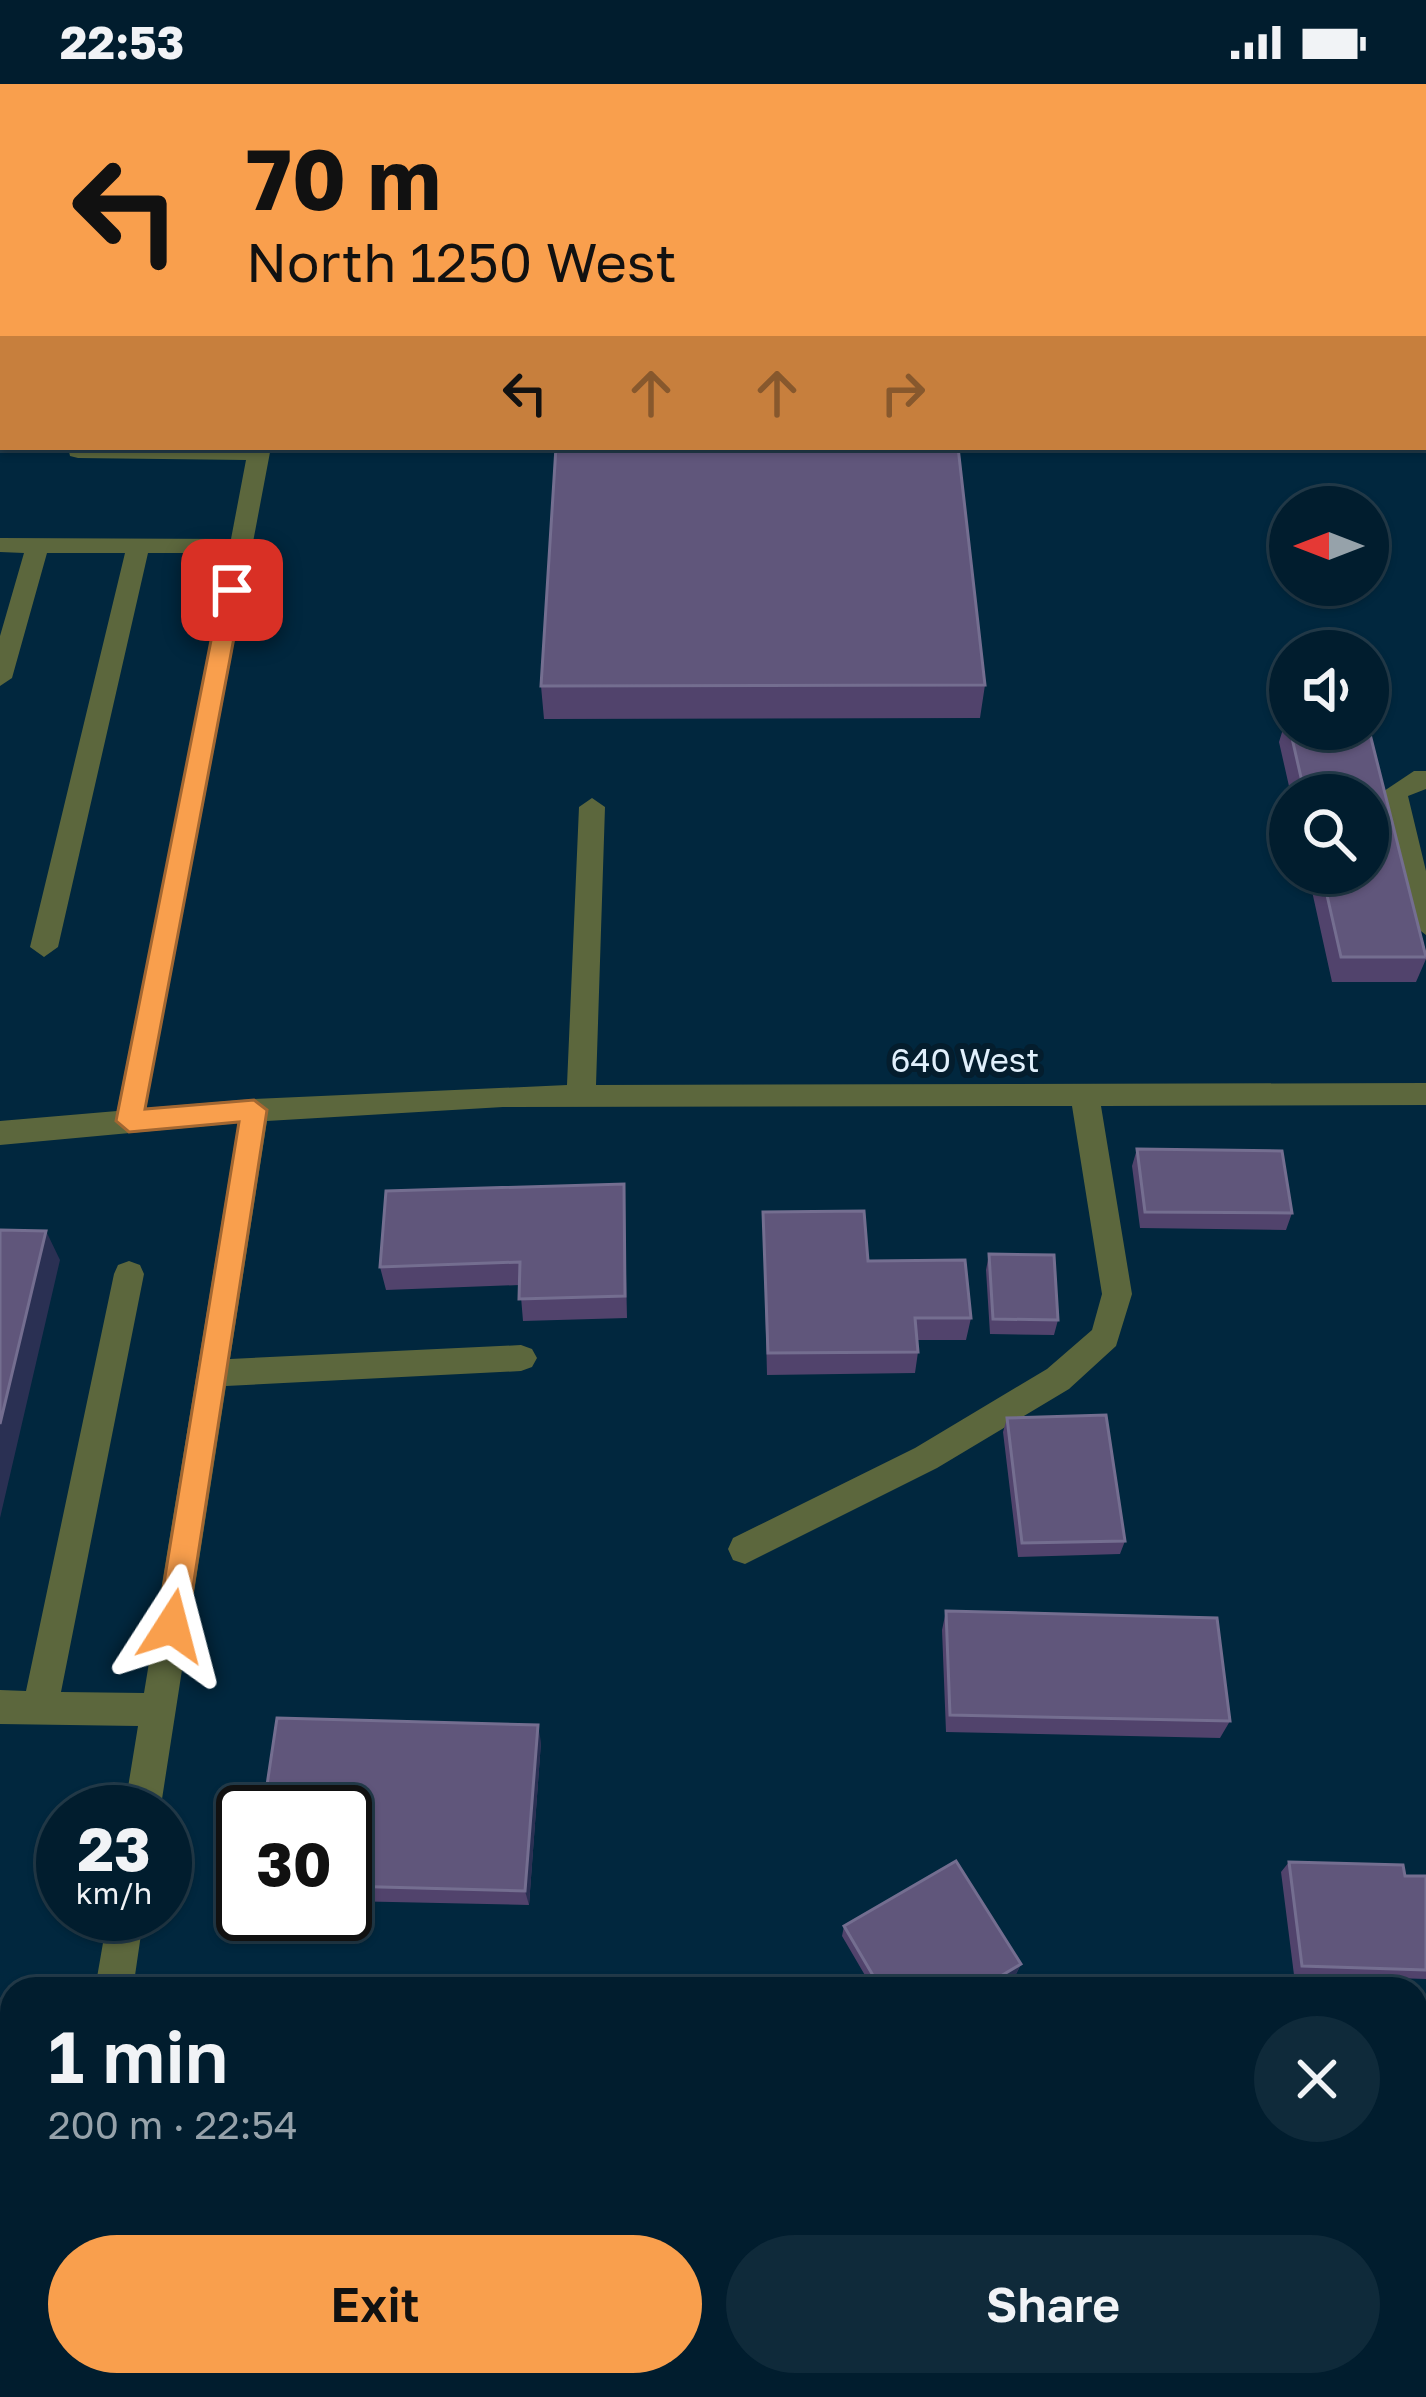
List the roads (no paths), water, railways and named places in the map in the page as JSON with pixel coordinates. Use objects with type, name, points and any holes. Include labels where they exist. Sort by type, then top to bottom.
[{"type":"street","points":[[78,450],[260,450],[129,1121]]},
{"type":"street","points":[[0,545],[240,546]]},
{"type":"street","points":[[0,679],[38,545]]},
{"type":"street","points":[[44,947],[138,545]]},
{"type":"street","points":[[1426,780],[1414,780],[1394,793],[1426,925]]},
{"type":"street","points":[[581,1095],[592,808]]},
{"type":"street","name":"640 West","points":[[0,1133],[254,1110],[503,1096],[1426,1094]]},
{"type":"street","points":[[745,1549],[926,1459],[1058,1379],[1105,1337],[1117,1294],[1085,1095]]},
{"type":"street","points":[[146,1785],[254,1110]]},
{"type":"street","points":[[40,1708],[129,1274]]},
{"type":"street","points":[[212,1373],[521,1358]]},
{"type":"street","points":[[0,1707],[158,1710]]},
{"type":"street","points":[[116,1977],[122,1941]]}]
